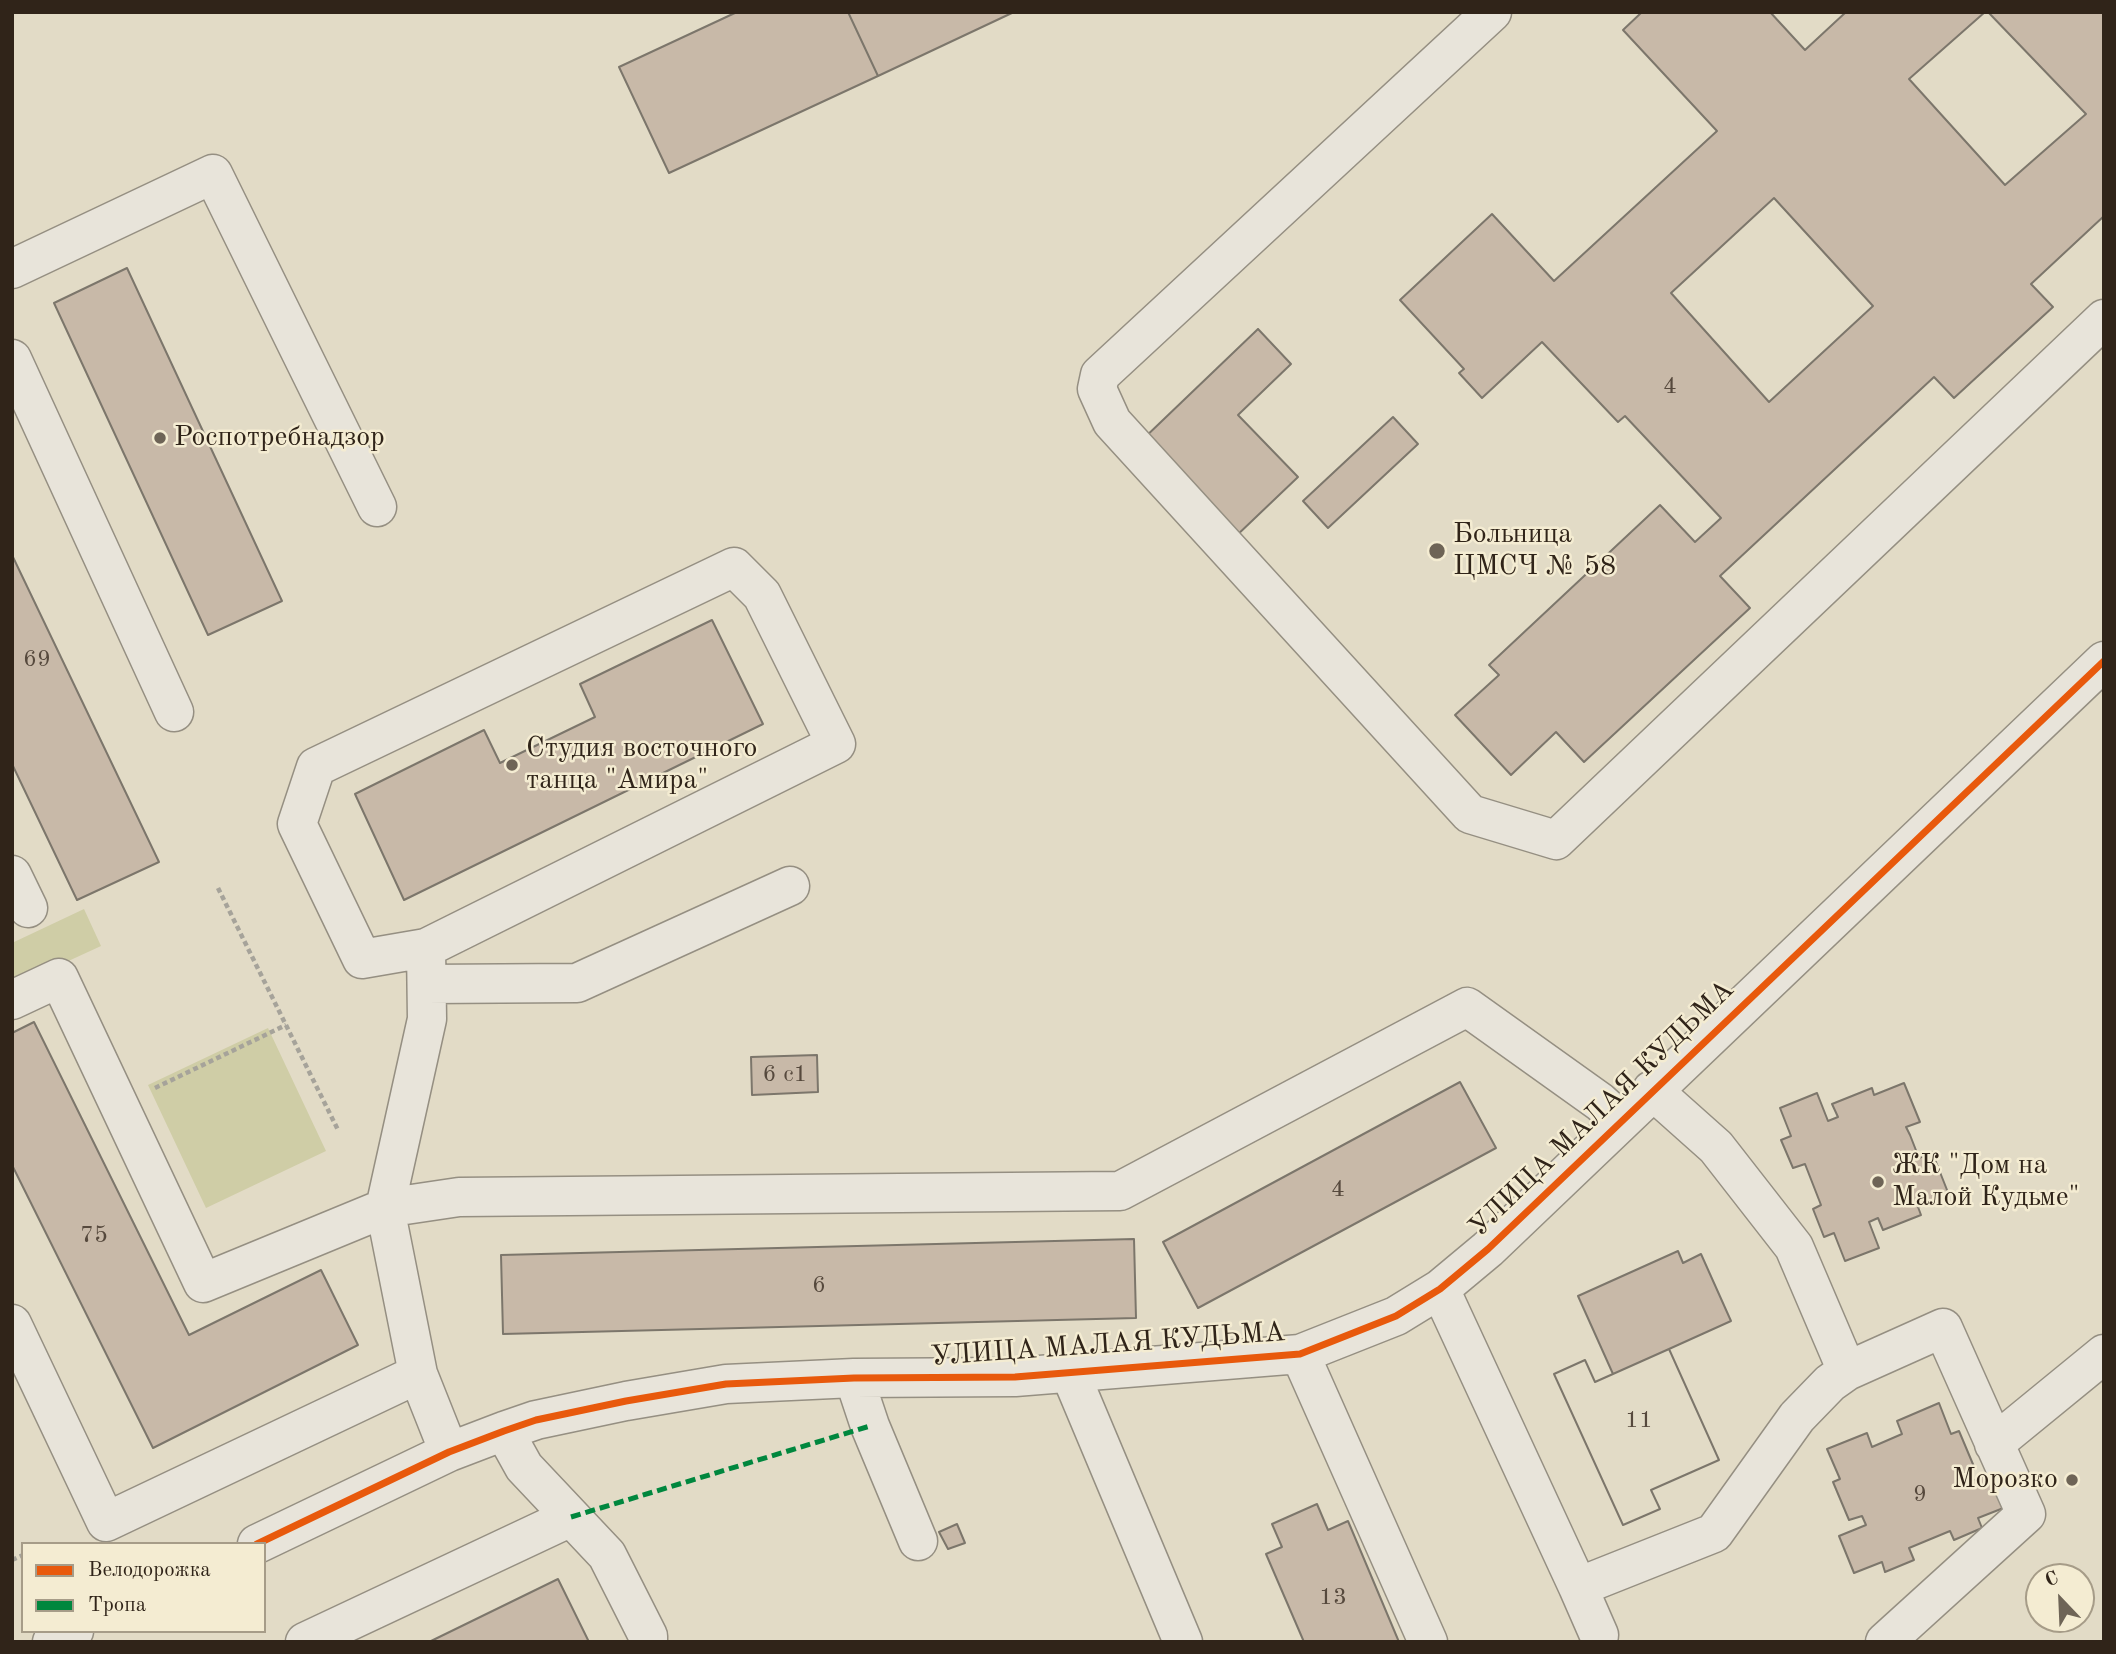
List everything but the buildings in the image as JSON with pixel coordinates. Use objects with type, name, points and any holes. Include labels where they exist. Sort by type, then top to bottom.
[{"type":"street","points":[[1492,12],[1100,375],[1097,388],[1112,422],[1470,814],[1556,840],[2104,318]]},
{"type":"street","points":[[12,269],[213,174],[377,507]]},
{"type":"street","points":[[17,380],[174,712]]},
{"type":"street","points":[[427,966],[836,744],[762,595],[734,567],[316,766],[297,824],[362,959],[577,983],[790,886]]},
{"type":"street","name":"УЛИЦА МАЛАЯ КУДЬМА","points":[[261,1542],[449,1452],[536,1420],[626,1401],[726,1384],[854,1378],[1015,1377],[1300,1354],[1396,1315],[1440,1289],[1488,1249],[1620,1121],[2099,673]]},
{"type":"street","points":[[427,966],[427,1019],[385,1208],[418,1374],[449,1452]]},
{"type":"street","points":[[12,1000],[59,978],[204,1283],[385,1208],[459,1196],[1120,1191],[1467,1007],[1600,1102],[1620,1121]]},
{"type":"street","points":[[1653,1090],[1716,1147],[1794,1247],[1847,1371]]},
{"type":"street","points":[[1440,1289],[1578,1587],[1594,1639]]},
{"type":"street","points":[[12,1324],[106,1522],[418,1374]]},
{"type":"street","points":[[1578,1587],[1714,1533],[1797,1417],[1830,1383],[1847,1371],[1943,1328],[2026,1514],[1885,1642]]},
{"type":"street","points":[[1300,1354],[1428,1642]]},
{"type":"street","points":[[1994,1444],[2104,1354]]},
{"type":"street","points":[[1070,1373],[1183,1642]]},
{"type":"street","points":[[854,1378],[870,1426],[919,1541]]},
{"type":"street","points":[[505,1431],[524,1467],[607,1555],[648,1636],[648,1642]]},
{"type":"street","points":[[305,1642],[571,1517]]},
{"type":"street","points":[[52,1642],[70,1633]]},
{"type":"path","points":[[218,888],[338,1130]]},
{"type":"path","points":[[120,1105],[286,1025]]},
{"type":"shaded area","points":[[84,909],[101,946],[12,987],[12,943]]},
{"type":"shaded area","points":[[268,1028],[326,1151],[206,1208],[148,1085]]},
{"type":"marked path","points":[[571,1517],[870,1426]]},
{"type":"cycle path","points":[[261,1542],[449,1452],[536,1420],[626,1401],[726,1384],[854,1378],[1015,1377],[1300,1354],[1396,1316],[1440,1289],[1488,1249],[2104,661]]},
{"type":"place","name":"Роспотребнадзор","points":[[160,438]]},
{"type":"place","name":"Больница ЦМСЧ № 58","points":[[1437,551]]},
{"type":"place","name":"Студия восточного танца \"Амира\"","points":[[512,765]]},
{"type":"place","name":"ЖК \"Дом на Малой Кудьме\"","points":[[1878,1182]]},
{"type":"place","name":"Морозко","points":[[2072,1480]]}]
